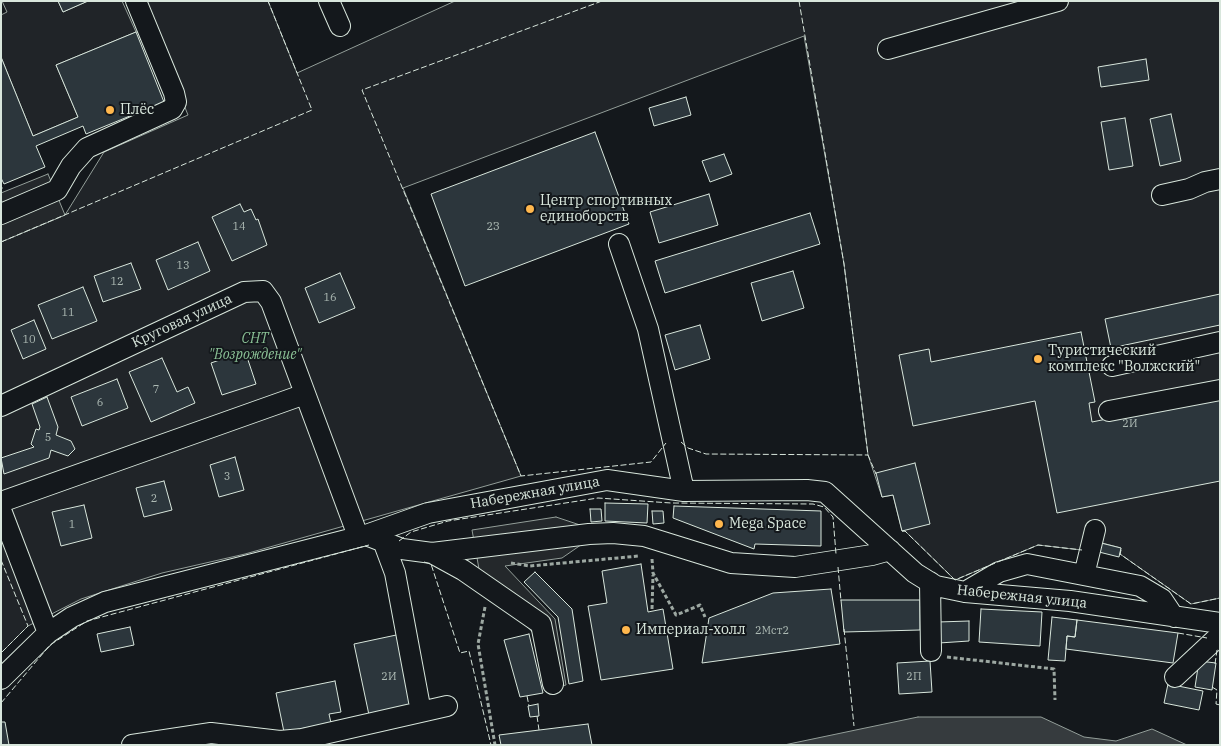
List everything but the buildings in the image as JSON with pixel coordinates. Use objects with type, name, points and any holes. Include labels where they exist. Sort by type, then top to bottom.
[{"type":"street","points":[[1,214],[57,190],[71,166],[88,148],[172,109],[176,102],[174,93],[136,1]]},
{"type":"street","points":[[329,1],[340,26]]},
{"type":"street","points":[[888,49],[1058,1]]},
{"type":"street","points":[[1162,195],[1189,190],[1205,182],[1220,180]]},
{"type":"street","points":[[619,244],[648,329],[684,491]]},
{"type":"street","name":"Круговая улица","points":[[1,406],[244,292],[263,291],[271,302],[304,394],[369,537],[395,573],[421,712]]},
{"type":"street","points":[[1112,366],[1220,342]]},
{"type":"street","points":[[1109,411],[1220,390]]},
{"type":"street","points":[[1,502],[304,394]]},
{"type":"street","name":"Набережная улица","points":[[1,679],[48,633],[72,617],[105,602],[369,537],[428,513],[608,480],[684,491],[807,490],[826,492],[915,572],[936,586],[965,592],[1070,601],[1220,623]]},
{"type":"street","points":[[1,510],[48,633]]},
{"type":"street","points":[[1084,575],[1095,530]]},
{"type":"street","points":[[369,537],[402,549],[432,553],[589,534],[613,533],[652,539],[731,563],[795,567],[872,555],[890,550]]},
{"type":"street","points":[[432,553],[463,570],[541,624],[553,684]]},
{"type":"street","points":[[965,592],[999,572],[1026,564],[1140,586],[1162,599],[1174,616]]},
{"type":"street","points":[[930,582],[931,651]]},
{"type":"street","points":[[1175,677],[1220,635]]},
{"type":"street","points":[[132,745],[211,732],[280,741],[302,739],[447,706]]},
{"type":"path","points":[[652,539],[652,609]]},
{"type":"path","points":[[653,573],[676,615],[700,605],[705,617]]},
{"type":"path","points":[[489,588],[478,644],[495,745]]},
{"type":"path","points":[[931,651],[948,658],[1054,669],[1056,700]]},
{"type":"green space","points":[[2,1],[58,1],[63,12],[88,1],[122,1],[136,32],[56,65],[78,117],[33,136],[1,57],[1,15],[7,12]]},
{"type":"green space","name":"СНТ \"Возрождение\"","points":[[142,1],[268,1],[297,73],[455,1],[1220,1],[1220,598],[1191,604],[1120,554],[1121,548],[1102,543],[1099,552],[1038,545],[955,580],[905,531],[902,531],[893,495],[882,497],[868,455],[844,264],[804,36],[403,188],[521,476],[245,554],[162,573],[81,599],[28,626],[1,653],[1,242],[65,215],[104,152],[188,115]]},
{"type":"shaded area","points":[[48,174],[65,215],[1,242],[1,193]]},
{"type":"shaded area","points":[[556,517],[580,525],[588,540],[562,558],[505,566],[555,619],[566,685],[545,690],[538,639],[479,569],[472,530]]},
{"type":"shaded area","points":[[918,717],[1041,717],[1084,737],[1116,741],[1152,729],[1187,745],[784,745]]},
{"type":"fence","points":[[1,242],[312,110],[268,1]]},
{"type":"fence","points":[[602,1],[362,90],[521,476],[651,462],[666,443]]},
{"type":"fence","points":[[799,1],[844,264],[868,455],[876,474]]},
{"type":"fence","points":[[681,442],[688,448],[706,454],[868,455]]},
{"type":"fence","points":[[399,541],[411,532],[448,521],[598,498],[671,503],[813,504],[824,507],[833,517],[836,554]]},
{"type":"fence","points":[[902,531],[905,531],[955,580],[1038,545],[1082,550]]},
{"type":"fence","points":[[1,703],[50,645],[87,621],[369,545]]},
{"type":"fence","points":[[1121,550],[1120,554],[1191,604],[1220,598]]},
{"type":"fence","points":[[1,560],[28,626],[1,653]]},
{"type":"fence","points":[[424,562],[431,564],[460,653],[469,651],[491,745]]},
{"type":"fence","points":[[838,567],[841,601]]},
{"type":"fence","points":[[844,629],[854,726]]},
{"type":"fence","points":[[1178,633],[1207,638]]},
{"type":"fence","points":[[1215,664],[1217,650],[1220,650]]},
{"type":"fence","points":[[1212,687],[1217,690],[1216,704],[1220,705]]},
{"type":"fence","points":[[527,696],[529,706]]},
{"type":"fence","points":[[537,716],[539,730]]},
{"type":"place","name":"Плёс","points":[[110,110]]},
{"type":"place","name":"Центр спортивных единоборств","points":[[530,209]]},
{"type":"place","name":"Туристический комплекс \"Волжский\"","points":[[1038,359]]},
{"type":"place","name":"Mega Space","points":[[719,524]]},
{"type":"place","name":"Империал-холл","points":[[626,630]]}]
